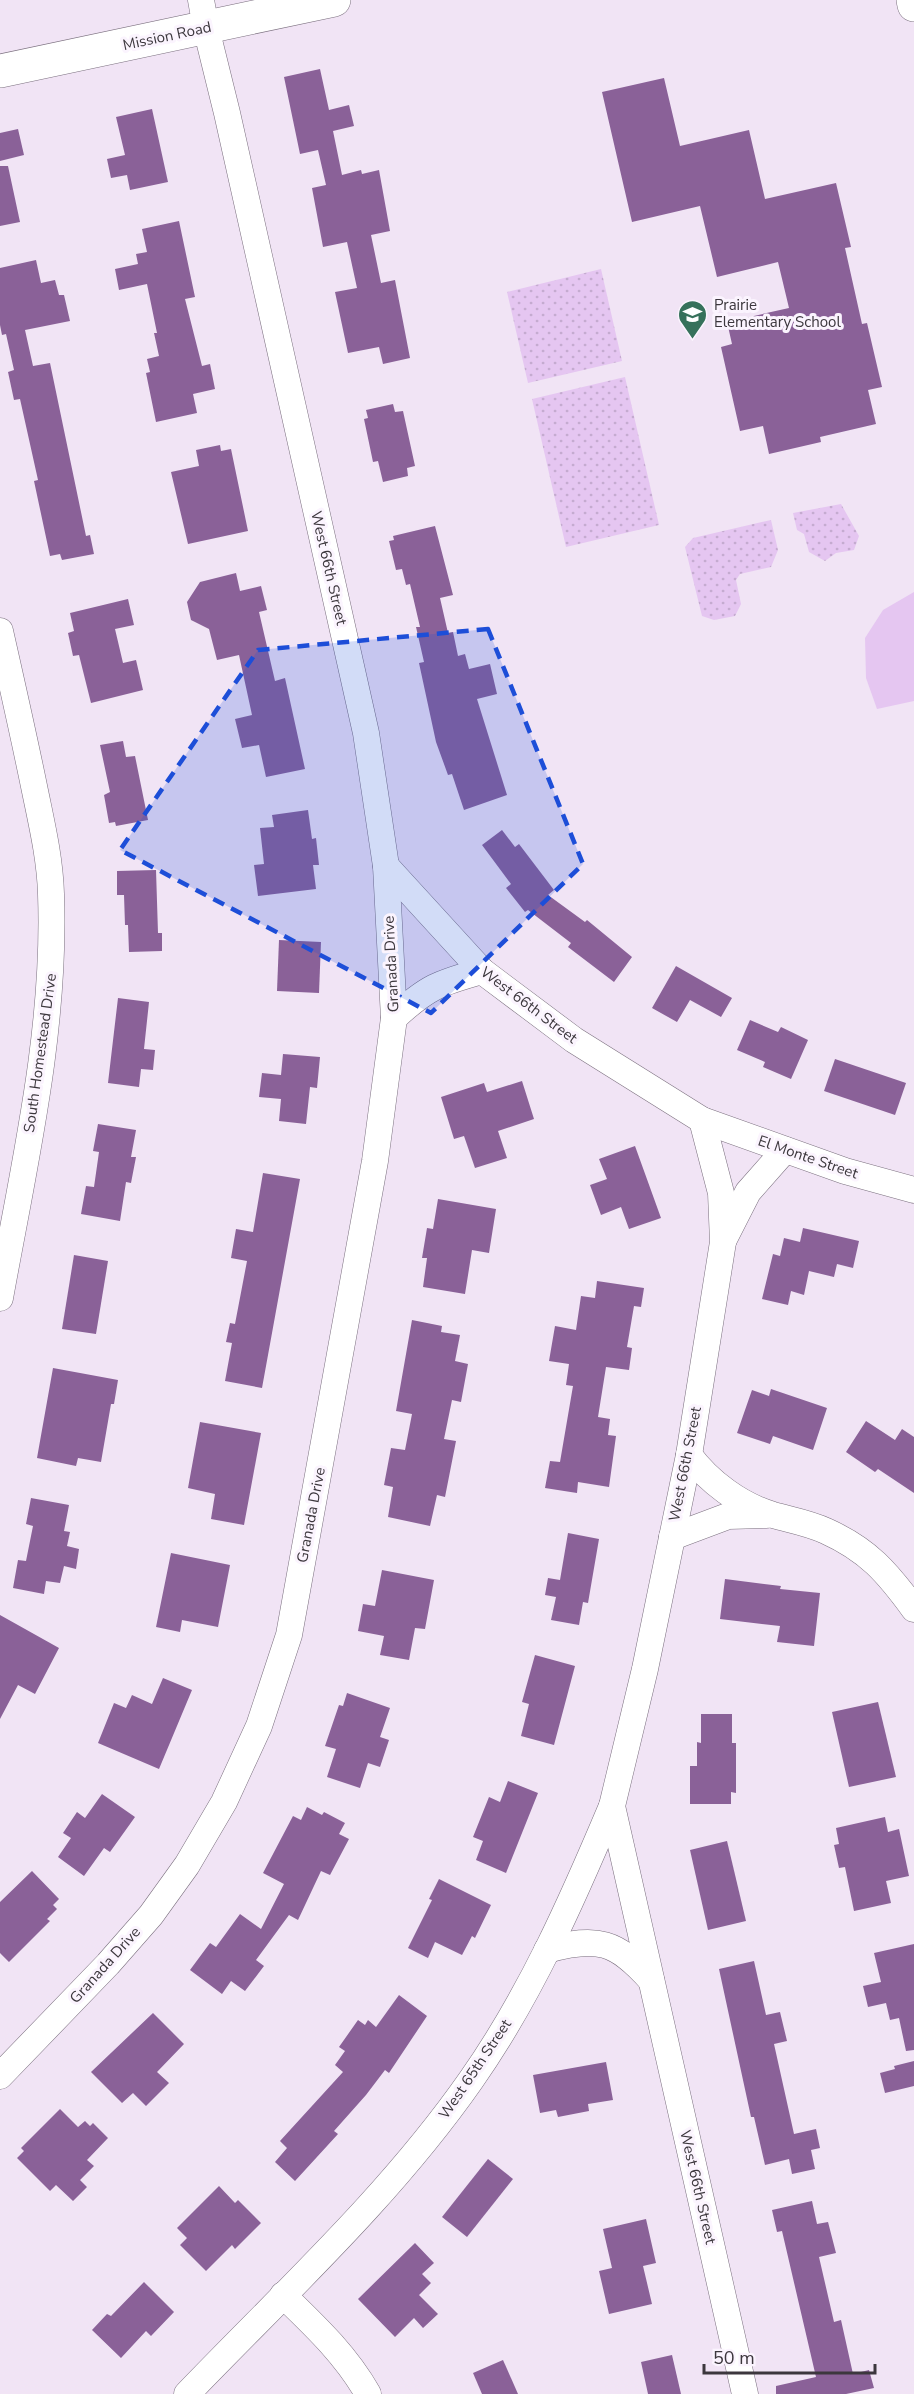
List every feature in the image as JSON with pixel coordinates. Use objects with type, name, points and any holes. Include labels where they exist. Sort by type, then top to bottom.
[{"type":"main road","name":"Mission Road","points":[[0,71],[203,14],[334,0]]},
{"type":"main road","points":[[913,0],[914,5]]},
{"type":"street","name":"West 66th Street","points":[[203,14],[366,733],[386,866],[482,971],[539,1016],[574,1040],[702,1120],[721,1193],[723,1242],[688,1455],[645,1669],[612,1806],[745,2394]]},
{"type":"street","name":"South Homestead Drive","points":[[0,631],[45,838],[51,891],[52,968],[48,1014],[31,1124],[0,1298]]},
{"type":"street","name":"Granada Drive","points":[[0,2076],[108,1964],[151,1915],[187,1865],[224,1802],[271,1694],[289,1635],[375,1161],[394,1018],[386,866]]},
{"type":"street","points":[[394,1018],[415,999],[438,984],[482,971]]},
{"type":"street","name":"El Monte Street","points":[[702,1120],[845,1172],[914,1190]]},
{"type":"street","points":[[723,1242],[748,1192],[785,1150]]},
{"type":"street","points":[[688,1455],[703,1473],[735,1498],[772,1515],[825,1530],[861,1550],[889,1574],[914,1609]]},
{"type":"street","points":[[672,1537],[728,1516],[772,1515]]},
{"type":"street","name":"West 65th Street","points":[[187,2394],[359,2216],[414,2155],[471,2080],[509,2021],[547,1950],[573,1899],[612,1806]]},
{"type":"street","name":"West 66th Street","points":[[547,1950],[574,1942],[601,1943],[630,1957],[651,1980]]},
{"type":"street","points":[[283,2295],[327,2338],[356,2372],[368,2394]]},
{"type":"highlighted area","points":[[488,629],[583,864],[431,1013],[120,850],[258,650]]},
{"type":"shaded area","points":[[601,269],[622,361],[528,383],[507,292]]},
{"type":"shaded area","points":[[625,377],[659,525],[566,547],[532,399]]},
{"type":"shaded area","points":[[841,504],[859,536],[854,550],[836,553],[825,561],[809,552],[804,534],[797,530],[793,513]]},
{"type":"shaded area","points":[[771,520],[778,550],[771,567],[740,574],[736,580],[741,604],[735,616],[714,620],[702,616],[685,547],[693,538]]},
{"type":"shaded area","points":[[914,592],[914,701],[877,709],[866,678],[865,638],[883,610]]},
{"type":"building","points":[[320,69],[329,110],[349,105],[354,126],[333,131],[342,175],[361,170],[362,174],[379,170],[390,231],[371,235],[381,283],[395,280],[410,358],[383,364],[379,347],[348,353],[335,292],[357,288],[347,242],[323,247],[312,188],[326,185],[318,150],[300,154],[284,77]]},
{"type":"building","name":"Prairie Elementary School","points":[[664,78],[680,146],[749,130],[765,199],[836,183],[851,247],[845,248],[862,324],[867,323],[882,387],[868,390],[876,424],[820,437],[821,442],[769,454],[763,426],[740,431],[721,347],[732,344],[727,322],[789,308],[778,262],[717,277],[700,206],[632,222],[602,92]]},
{"type":"building","points":[[152,109],[168,182],[130,190],[127,175],[111,178],[107,159],[125,155],[116,117]]},
{"type":"building","points":[[18,129],[24,155],[0,161],[0,133]]},
{"type":"building","points":[[0,166],[8,166],[20,222],[0,226]]},
{"type":"building","points":[[179,221],[195,297],[185,299],[202,366],[210,364],[215,389],[193,394],[197,413],[156,422],[146,373],[150,372],[147,359],[159,356],[154,333],[157,333],[147,284],[119,290],[115,269],[138,264],[136,254],[147,252],[142,229]]},
{"type":"building","points":[[36,260],[41,283],[55,280],[59,295],[64,295],[70,321],[25,330],[33,366],[50,363],[86,536],[90,535],[94,554],[62,560],[60,554],[50,556],[34,481],[38,480],[20,399],[14,400],[8,372],[14,370],[6,334],[2,335],[0,325],[0,268]]},
{"type":"building","points":[[393,404],[395,412],[403,411],[415,466],[407,468],[408,476],[383,482],[378,461],[373,462],[364,419],[368,418],[366,410]]},
{"type":"building","points":[[220,445],[221,451],[231,449],[248,531],[188,544],[171,472],[199,466],[196,450]]},
{"type":"building","points":[[435,526],[453,595],[440,598],[448,633],[453,632],[458,656],[465,654],[469,669],[490,664],[497,694],[477,699],[507,795],[464,810],[452,774],[448,775],[436,742],[419,663],[424,662],[416,627],[420,627],[410,584],[406,585],[402,569],[396,570],[389,541],[394,540],[393,536]]},
{"type":"building","points":[[236,573],[240,591],[261,586],[267,610],[259,612],[275,681],[285,678],[305,769],[266,777],[259,745],[242,748],[235,719],[252,715],[239,655],[217,660],[209,629],[191,620],[187,602],[200,582]]},
{"type":"building","points":[[128,599],[134,625],[115,629],[123,663],[136,660],[143,690],[91,703],[79,655],[73,656],[68,633],[74,631],[70,613]]},
{"type":"building","points":[[123,741],[126,757],[135,756],[148,820],[116,826],[115,822],[109,823],[104,795],[110,792],[100,745]]},
{"type":"building","points":[[308,810],[312,839],[316,838],[319,865],[313,865],[316,889],[258,896],[254,865],[264,864],[260,828],[274,827],[272,815]]},
{"type":"building","points":[[502,830],[515,847],[519,844],[554,890],[548,895],[585,922],[587,920],[632,957],[614,982],[568,947],[571,943],[528,910],[525,912],[506,888],[511,884],[482,845]]},
{"type":"building","points":[[156,870],[158,933],[162,933],[162,951],[129,952],[124,895],[117,895],[117,871]]},
{"type":"building","points":[[279,940],[321,942],[319,993],[277,991]]},
{"type":"building","points":[[676,966],[732,998],[721,1017],[690,1000],[677,1022],[652,1008]]},
{"type":"building","points":[[118,998],[149,1002],[144,1049],[155,1050],[153,1070],[141,1069],[139,1087],[108,1083]]},
{"type":"building","points":[[750,1020],[778,1032],[781,1027],[808,1040],[791,1079],[763,1067],[765,1062],[737,1050]]},
{"type":"building","points":[[283,1054],[320,1057],[317,1088],[310,1087],[306,1124],[279,1121],[281,1099],[259,1097],[262,1073],[281,1075]]},
{"type":"building","points":[[835,1059],[906,1083],[895,1115],[824,1091]]},
{"type":"building","points":[[522,1081],[534,1119],[498,1131],[507,1158],[475,1168],[464,1136],[454,1139],[441,1097],[484,1083],[487,1092]]},
{"type":"building","points":[[98,1124],[136,1130],[131,1157],[136,1157],[131,1183],[126,1182],[120,1221],[81,1214],[86,1186],[94,1187],[99,1152],[93,1151]]},
{"type":"building","points":[[635,1146],[661,1218],[629,1229],[621,1207],[601,1215],[590,1185],[607,1179],[599,1159]]},
{"type":"building","points":[[263,1173],[300,1179],[262,1388],[225,1381],[232,1343],[226,1342],[230,1323],[235,1324],[247,1261],[231,1258],[236,1229],[253,1232]]},
{"type":"building","points":[[438,1199],[496,1209],[489,1253],[472,1250],[465,1294],[423,1287],[427,1258],[422,1258],[427,1228],[433,1229]]},
{"type":"building","points":[[803,1228],[859,1241],[853,1268],[837,1264],[834,1277],[809,1271],[804,1295],[791,1291],[788,1305],[762,1299],[773,1254],[780,1256],[784,1238],[800,1242]]},
{"type":"building","points":[[74,1255],[108,1261],[96,1334],[62,1329]]},
{"type":"building","points":[[597,1281],[644,1288],[641,1307],[634,1306],[627,1347],[632,1348],[629,1370],[606,1367],[598,1417],[610,1419],[608,1435],[616,1436],[609,1487],[578,1482],[577,1493],[545,1488],[550,1461],[560,1462],[573,1386],[566,1385],[569,1364],[549,1361],[555,1326],[576,1330],[581,1296],[595,1298]]},
{"type":"building","points":[[412,1320],[442,1326],[441,1332],[460,1335],[455,1361],[468,1364],[461,1402],[452,1400],[444,1439],[456,1441],[445,1497],[437,1495],[430,1526],[388,1517],[393,1487],[384,1485],[391,1448],[405,1450],[412,1414],[396,1411]]},
{"type":"building","points":[[53,1368],[118,1380],[114,1404],[111,1404],[101,1462],[78,1458],[76,1466],[37,1458]]},
{"type":"building","points":[[771,1389],[827,1408],[813,1450],[773,1436],[770,1444],[737,1433],[752,1390],[769,1396]]},
{"type":"building","points":[[866,1421],[895,1440],[902,1429],[914,1437],[914,1493],[878,1469],[875,1472],[846,1452]]},
{"type":"building","points":[[200,1422],[261,1433],[244,1525],[211,1519],[215,1494],[188,1488]]},
{"type":"building","points":[[31,1498],[69,1505],[64,1531],[70,1532],[67,1546],[79,1549],[76,1569],[64,1566],[60,1583],[46,1581],[44,1594],[13,1588],[18,1560],[26,1561],[33,1526],[26,1524]]},
{"type":"building","points":[[568,1533],[599,1539],[588,1603],[583,1602],[579,1625],[551,1620],[556,1597],[545,1595],[548,1578],[560,1580]]},
{"type":"building","points":[[171,1553],[230,1565],[218,1627],[182,1620],[180,1632],[156,1627]]},
{"type":"building","points":[[382,1570],[434,1580],[425,1629],[415,1628],[409,1660],[380,1655],[384,1636],[358,1631],[363,1604],[375,1606]]},
{"type":"building","points":[[725,1579],[781,1586],[780,1589],[820,1593],[814,1646],[777,1642],[780,1626],[720,1619]]},
{"type":"building","points":[[0,1615],[59,1648],[35,1694],[18,1685],[0,1719]]},
{"type":"building","points":[[535,1655],[575,1666],[554,1745],[521,1736],[529,1704],[522,1702]]},
{"type":"building","points":[[163,1678],[192,1690],[159,1769],[98,1743],[114,1703],[126,1708],[132,1695],[152,1704]]},
{"type":"building","points":[[347,1693],[390,1708],[380,1737],[389,1740],[380,1767],[368,1763],[360,1788],[327,1777],[336,1749],[325,1746],[339,1705],[343,1706]]},
{"type":"building","points":[[878,1702],[896,1777],[849,1787],[832,1712]]},
{"type":"building","points":[[701,1714],[732,1714],[732,1743],[736,1743],[736,1793],[731,1792],[731,1804],[690,1804],[690,1766],[697,1766],[697,1742],[701,1743]]},
{"type":"building","points":[[508,1781],[538,1793],[506,1873],[476,1860],[483,1841],[473,1837],[489,1797],[500,1802]]},
{"type":"building","points":[[102,1794],[135,1817],[110,1852],[104,1848],[84,1876],[58,1857],[71,1838],[63,1833],[77,1812],[85,1818]]},
{"type":"building","points":[[307,1807],[322,1815],[324,1812],[345,1823],[339,1834],[349,1839],[330,1875],[321,1871],[298,1920],[289,1915],[256,1960],[264,1966],[245,1991],[231,1981],[222,1994],[190,1970],[210,1943],[216,1947],[240,1914],[261,1929],[284,1884],[263,1873],[293,1816],[301,1820]]},
{"type":"building","points":[[885,1817],[888,1832],[899,1829],[909,1876],[886,1881],[891,1903],[854,1911],[845,1867],[839,1868],[834,1845],[839,1844],[836,1828]]},
{"type":"building","points":[[727,1841],[746,1921],[708,1930],[690,1850]]},
{"type":"building","points":[[32,1871],[59,1899],[53,1905],[57,1909],[47,1919],[50,1921],[9,1962],[0,1953],[0,1902]]},
{"type":"building","points":[[439,1879],[491,1905],[475,1938],[472,1936],[462,1955],[435,1942],[428,1958],[408,1948],[432,1900],[429,1899]]},
{"type":"building","points":[[914,1944],[914,2050],[906,2051],[899,2018],[890,2020],[886,2003],[868,2007],[863,1986],[881,1982],[874,1953]]},
{"type":"building","points":[[754,1961],[766,2015],[780,2012],[787,2041],[774,2044],[794,2134],[816,2129],[820,2148],[811,2150],[815,2169],[792,2174],[789,2159],[765,2165],[754,2117],[751,2117],[719,1969]]},
{"type":"building","points":[[399,1995],[427,2016],[389,2073],[385,2070],[334,2131],[338,2134],[295,2181],[275,2162],[287,2148],[280,2141],[343,2072],[335,2065],[345,2051],[339,2047],[358,2020],[365,2025],[368,2020],[376,2027]]},
{"type":"building","points":[[153,2013],[184,2044],[157,2072],[169,2083],[146,2106],[133,2093],[122,2103],[91,2072]]},
{"type":"building","points":[[914,2061],[914,2086],[885,2093],[880,2073],[895,2069],[894,2066]]},
{"type":"building","points":[[606,2062],[613,2100],[588,2104],[589,2111],[558,2117],[556,2110],[540,2113],[533,2075]]},
{"type":"building","points":[[60,2109],[78,2127],[85,2121],[90,2126],[93,2123],[108,2138],[87,2160],[94,2166],[80,2180],[87,2187],[73,2201],[56,2185],[50,2191],[17,2158],[24,2151],[21,2148]]},
{"type":"building","points":[[488,2159],[513,2179],[467,2237],[442,2217]]},
{"type":"building","points":[[219,2186],[235,2203],[238,2200],[261,2223],[235,2249],[232,2245],[206,2271],[180,2245],[187,2238],[177,2228]]},
{"type":"building","points":[[812,2201],[817,2224],[828,2222],[836,2253],[819,2257],[834,2322],[841,2320],[853,2374],[869,2370],[874,2388],[846,2394],[776,2394],[776,2386],[816,2377],[782,2231],[777,2232],[772,2210]]},
{"type":"building","points":[[646,2219],[656,2263],[643,2266],[652,2304],[609,2314],[599,2271],[612,2268],[603,2229]]},
{"type":"building","points":[[415,2243],[434,2263],[422,2274],[431,2283],[419,2295],[438,2314],[423,2328],[414,2318],[395,2337],[358,2299]]},
{"type":"building","points":[[144,2282],[174,2312],[151,2336],[146,2331],[121,2358],[92,2330],[107,2314],[111,2316]]},
{"type":"building","points":[[672,2355],[681,2394],[648,2394],[641,2362]]},
{"type":"building","points":[[503,2360],[518,2394],[482,2394],[473,2373]]},
{"type":"place","name":"Prairie Elementary School","points":[[693,340]]}]
